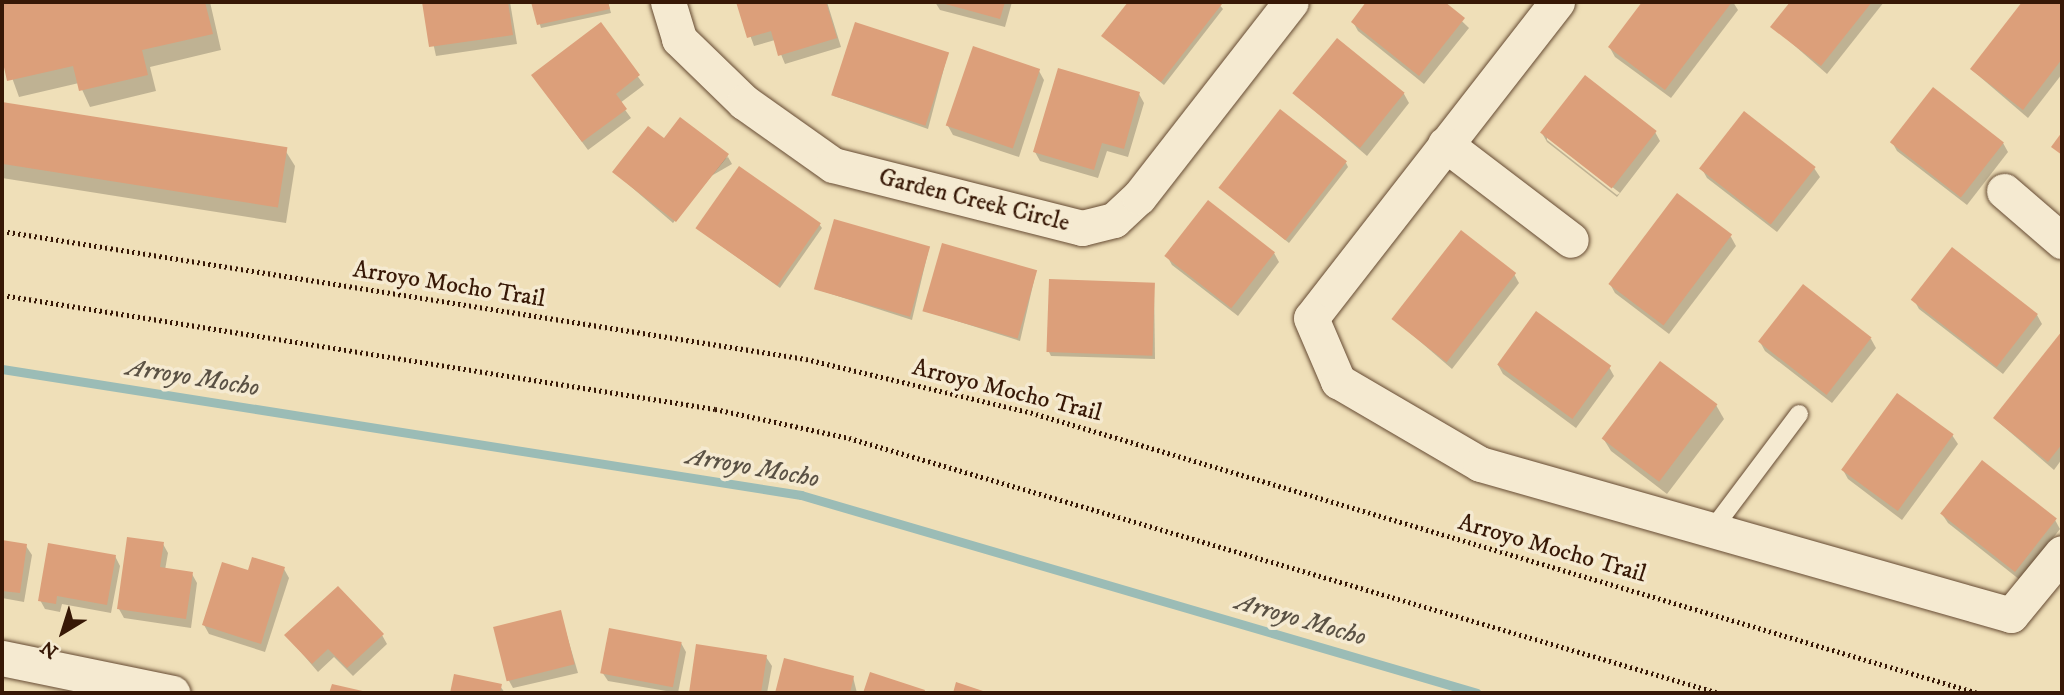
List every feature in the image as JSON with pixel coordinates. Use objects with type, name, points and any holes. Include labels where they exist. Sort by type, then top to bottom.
[{"type":"street","name":"Garden Creek Circle","points":[[668,2],[680,39],[744,102],[833,165],[1082,228],[1114,220],[1139,197],[1291,2]]},
{"type":"street","points":[[1557,2],[1311,318],[1338,381],[1480,464],[2011,615],[2062,553]]},
{"type":"street","points":[[1445,144],[1571,240]]},
{"type":"street","points":[[2004,191],[2062,241]]},
{"type":"street","points":[[2,658],[172,693]]},
{"type":"lane","points":[[1712,530],[1798,414]]},
{"type":"path","name":"Arroyo Mocho Trail","points":[[2,231],[806,359],[1035,414],[1978,693]]},
{"type":"path","points":[[2,295],[715,409],[849,438],[1719,693]]},
{"type":"building","points":[[2,2],[205,2],[213,34],[142,50],[148,75],[79,91],[73,66],[7,81],[2,58]]},
{"type":"building","points":[[422,2],[508,2],[513,35],[429,47]]},
{"type":"building","points":[[531,2],[608,2],[610,9],[537,25]]},
{"type":"building","points":[[736,2],[826,2],[837,38],[778,56],[771,31],[747,38]]},
{"type":"building","points":[[938,2],[1005,2],[1000,19]]},
{"type":"building","points":[[1128,2],[1222,4],[1161,82],[1101,36]]},
{"type":"building","points":[[1366,2],[1445,2],[1465,18],[1419,76],[1351,22]]},
{"type":"building","points":[[1642,2],[1732,2],[1665,90],[1608,47]]},
{"type":"building","points":[[1790,2],[1872,2],[1821,66],[1770,27]]},
{"type":"building","points":[[2022,2],[2062,2],[2062,59],[2023,110],[1970,69]]},
{"type":"building","points":[[601,22],[640,75],[616,94],[627,109],[582,142],[531,75]]},
{"type":"building","points":[[855,22],[949,53],[925,126],[831,95]]},
{"type":"building","points":[[1337,38],[1405,93],[1360,148],[1292,93]]},
{"type":"building","points":[[973,46],[1040,69],[1013,149],[946,125]]},
{"type":"building","points":[[1058,68],[1140,92],[1124,149],[1102,143],[1094,170],[1033,152]]},
{"type":"building","points":[[1585,75],[1657,131],[1612,189],[1540,133]]},
{"type":"building","points":[[1933,87],[2004,142],[1961,198],[1890,142]]},
{"type":"building","points":[[2,102],[287,147],[278,207],[2,164]]},
{"type":"building","points":[[1280,109],[1347,161],[1285,240],[1218,188]]},
{"type":"building","points":[[1744,111],[1816,167],[1771,225],[1699,169]]},
{"type":"building","points":[[680,117],[729,154],[676,222],[612,172],[648,126],[664,138]]},
{"type":"building","points":[[2062,132],[2062,155],[2051,147]]},
{"type":"building","points":[[739,166],[821,223],[777,286],[695,228]]},
{"type":"building","points":[[1677,193],[1732,235],[1663,326],[1608,284]]},
{"type":"building","points":[[1208,200],[1275,252],[1231,308],[1164,256]]},
{"type":"building","points":[[834,219],[930,247],[910,317],[814,289]]},
{"type":"building","points":[[1461,230],[1516,273],[1447,362],[1391,319]]},
{"type":"building","points":[[942,243],[1037,270],[1018,339],[922,311]]},
{"type":"building","points":[[1952,247],[2038,314],[1997,367],[1911,300]]},
{"type":"building","points":[[1049,279],[1155,283],[1152,356],[1046,352]]},
{"type":"building","points":[[1803,284],[1872,338],[1827,395],[1758,342]]},
{"type":"building","points":[[1536,311],[1611,366],[1572,419],[1497,364]]},
{"type":"building","points":[[2062,331],[2062,444],[2048,462],[1993,418]]},
{"type":"building","points":[[1660,361],[1718,404],[1659,482],[1602,438]]},
{"type":"building","points":[[1897,393],[1954,434],[1898,511],[1841,470]]},
{"type":"building","points":[[1982,460],[2057,518],[2015,572],[1940,514]]},
{"type":"building","points":[[127,537],[164,542],[160,567],[193,572],[186,619],[117,609]]},
{"type":"building","points":[[2,540],[27,544],[20,593],[2,591]]},
{"type":"building","points":[[48,543],[116,555],[107,605],[57,596],[56,604],[38,601]]},
{"type":"building","points":[[252,557],[285,567],[261,644],[202,625],[222,562],[248,570]]},
{"type":"building","points":[[338,586],[384,634],[347,668],[328,649],[312,664],[284,635]]},
{"type":"building","points":[[561,610],[575,664],[507,681],[493,627]]},
{"type":"building","points":[[609,628],[682,642],[673,687],[600,673]]},
{"type":"building","points":[[696,644],[767,655],[761,693],[689,693]]},
{"type":"building","points":[[784,658],[854,676],[850,693],[775,693]]},
{"type":"building","points":[[870,672],[925,690],[924,693],[863,693]]},
{"type":"building","points":[[454,674],[502,684],[500,693],[450,693]]},
{"type":"building","points":[[956,682],[989,693],[953,693]]},
{"type":"building","points":[[332,684],[367,692],[367,693],[329,693]]},
{"type":"waterway","name":"Arroyo Mocho","points":[[2,369],[801,495],[1477,693]]}]
